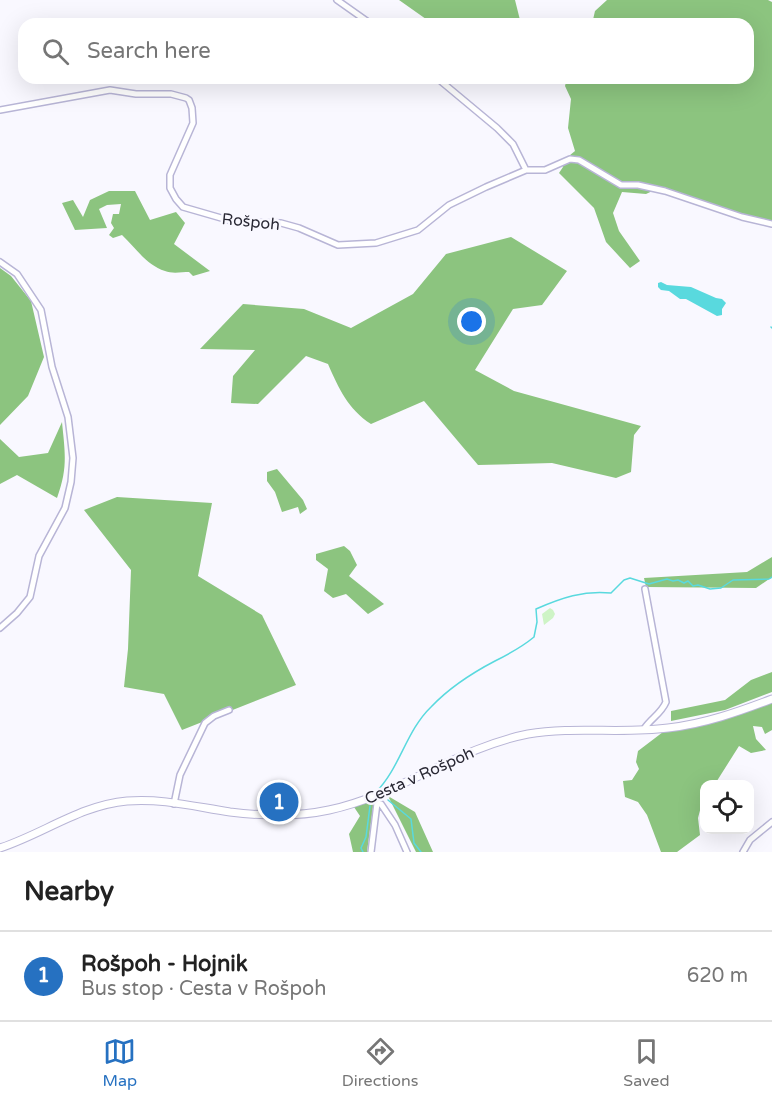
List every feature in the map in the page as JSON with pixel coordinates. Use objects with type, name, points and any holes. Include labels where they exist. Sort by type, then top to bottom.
[{"type":"street","points":[[337,0],[362,18]]},
{"type":"street","points":[[444,84],[513,144],[526,170]]},
{"type":"street","name":"Rošpoh","points":[[0,111],[110,90],[136,94],[171,94],[186,98],[192,108],[193,123],[170,175],[170,188],[183,207],[235,222],[281,223],[299,228],[338,245],[376,243],[418,230],[459,199],[526,170],[545,170],[570,159],[579,160],[621,185],[638,185],[665,191],[742,217],[772,224]]},
{"type":"street","points":[[0,262],[17,274],[41,310],[52,367],[68,417],[73,458],[71,482],[65,508],[39,556],[30,597],[0,628]]},
{"type":"street","points":[[644,729],[647,723],[659,714],[666,702],[645,589]]},
{"type":"street","name":"Cesta v Rošpoh","points":[[0,848],[72,816],[104,805],[127,801],[161,801],[247,814],[282,816],[329,810],[377,800],[466,753],[517,737],[545,732],[667,729],[705,722],[772,699]]},
{"type":"street","points":[[174,804],[180,775],[205,723],[214,716],[229,710]]},
{"type":"street","points":[[371,852],[377,800]]},
{"type":"street","points":[[377,800],[389,815],[407,852]]},
{"type":"street","points":[[743,852],[750,840],[772,822]]},
{"type":"green space","points":[[399,0],[515,0],[520,18],[424,18]]},
{"type":"green space","points":[[607,0],[768,0],[772,2],[772,221],[702,204],[661,187],[646,194],[622,192],[613,213],[619,231],[640,261],[630,268],[606,242],[594,208],[559,173],[564,160],[575,151],[568,128],[571,99],[566,84],[754,84],[754,18],[593,18],[595,11]]},
{"type":"green space","points":[[109,191],[135,191],[150,220],[176,212],[185,223],[174,244],[210,271],[193,276],[189,272],[165,271],[147,260],[122,235],[113,238],[109,235],[114,228],[111,223],[113,214],[119,214],[121,204],[107,205],[99,209],[107,228],[75,230],[62,203],[73,200],[83,217],[90,200]]},
{"type":"green space","points":[[511,237],[567,271],[542,305],[513,309],[475,370],[514,391],[641,426],[634,435],[631,472],[616,478],[552,463],[478,465],[424,401],[371,424],[350,405],[328,364],[306,356],[258,404],[231,403],[233,376],[255,350],[200,349],[243,304],[304,309],[351,328],[413,294],[446,254]]},
{"type":"green space","points":[[0,268],[11,276],[31,301],[44,357],[28,396],[0,425]]},
{"type":"green space","points":[[62,422],[64,469],[57,498],[17,475],[0,484],[0,439],[19,457],[48,453]]},
{"type":"green space","points":[[277,469],[303,500],[307,509],[300,514],[298,507],[282,512],[275,492],[267,481],[267,472]]},
{"type":"green space","points":[[117,497],[212,503],[198,576],[262,615],[296,685],[182,730],[164,694],[124,687],[131,570],[84,510]]},
{"type":"green space","points":[[344,546],[350,551],[357,565],[349,576],[384,604],[368,614],[346,594],[333,598],[324,591],[328,569],[316,560],[316,554]]},
{"type":"green space","points":[[772,557],[772,577],[756,588],[646,587],[644,578],[747,572]]},
{"type":"green space","points":[[550,608],[555,614],[544,625],[542,614]]},
{"type":"green space","points":[[772,672],[772,692],[725,710],[671,721],[671,711],[725,700],[751,680]]},
{"type":"green space","points":[[772,701],[772,730],[765,734],[762,727],[753,726],[756,739],[766,750],[751,753],[739,746],[718,780],[700,780],[698,818],[700,835],[677,852],[661,852],[647,815],[638,802],[625,797],[623,781],[632,780],[639,769],[636,762],[638,751],[663,732],[704,725]]},
{"type":"green space","points":[[388,796],[415,812],[433,852],[416,852]]},
{"type":"green space","points":[[374,800],[367,852],[353,852],[349,834],[360,816],[354,807]]},
{"type":"water","points":[[658,283],[667,285],[691,287],[722,299],[726,303],[722,309],[722,315],[717,316],[686,299],[680,299],[669,291],[661,290]]},
{"type":"waterway","points":[[376,792],[391,772],[415,727],[438,700],[469,676],[534,637],[537,622],[536,609],[573,596],[611,593],[624,580],[630,578],[649,584],[667,579],[684,583],[688,581],[693,586],[698,585],[710,589],[721,588],[733,580],[772,577]]},
{"type":"waterway","points":[[388,800],[411,819],[414,843],[421,852]]},
{"type":"waterway","points":[[363,852],[361,848],[366,837],[370,806]]},
{"type":"place","name":"Rošpoh - Hojnik","points":[[279,802]]}]
